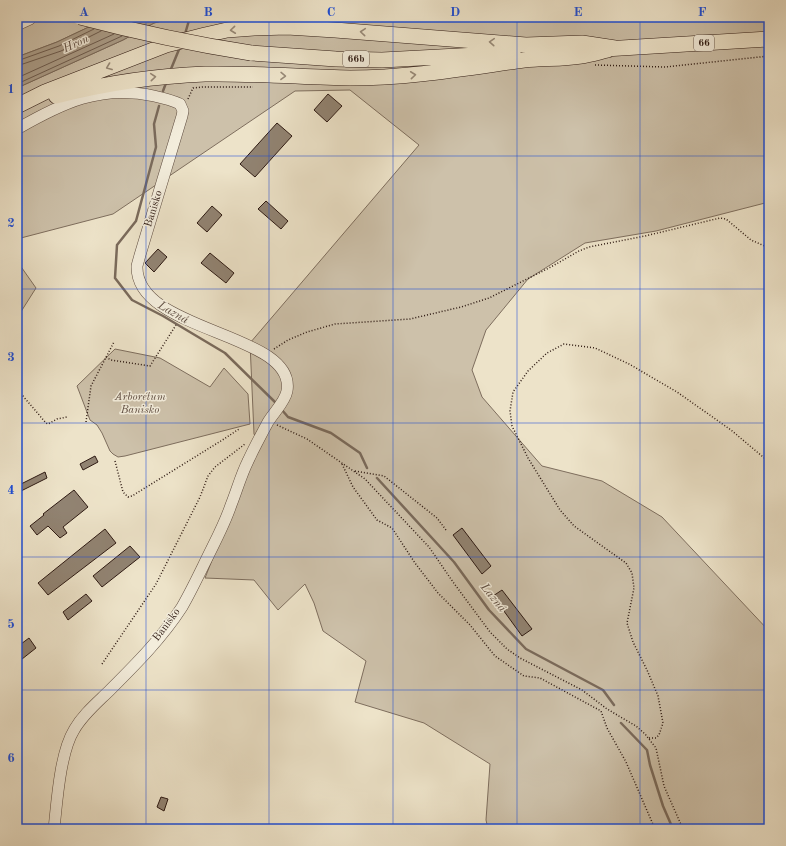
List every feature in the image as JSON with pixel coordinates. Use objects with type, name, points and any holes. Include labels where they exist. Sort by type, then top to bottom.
[{"type":"main road","name":"66b","points":[[80,17],[162,37],[208,46],[251,53],[336,59],[382,60],[615,48]]},
{"type":"main road","name":"66","points":[[18,105],[51,89],[166,45],[227,30],[287,27],[526,45],[582,43],[615,48],[769,39]]},
{"type":"main road","points":[[18,105],[93,86],[148,78],[207,74],[351,78],[401,77],[526,60],[582,56],[615,48]]},
{"type":"street","points":[[17,25],[30,19]]},
{"type":"street","name":"Banisko","points":[[17,128],[59,106],[94,94],[120,92],[139,93],[163,98],[180,104],[183,111],[182,116],[137,266],[141,282],[150,296],[159,304],[178,315],[245,344],[266,356],[277,364],[286,379],[287,384],[286,395],[269,421],[243,471],[225,520],[200,574],[182,606],[149,650],[87,713],[74,729],[66,748],[63,762],[54,829]]},
{"type":"path","points":[[266,356],[288,340],[308,332],[335,324],[410,319],[460,307],[489,298],[589,247],[645,236],[720,218],[726,219],[751,240],[769,248]]},
{"type":"path","points":[[106,357],[111,360],[150,366],[178,321]]},
{"type":"path","points":[[86,422],[91,386],[114,342]]},
{"type":"path","points":[[649,738],[656,738],[660,735],[663,723],[658,696],[633,642],[627,623],[634,588],[632,573],[626,563],[574,526],[560,510],[528,458],[512,426],[510,411],[513,392],[528,371],[547,352],[564,344],[595,348],[630,364],[677,392],[731,430],[769,462]]},
{"type":"path","points":[[17,389],[46,423],[48,424],[63,417],[67,417]]},
{"type":"path","points":[[269,421],[307,439],[365,479],[429,546],[453,582],[490,632],[506,649],[520,658],[582,690],[607,709],[636,726],[649,738],[656,748],[664,786],[683,829]]},
{"type":"path","points":[[115,462],[123,492],[128,497],[132,496],[238,429]]},
{"type":"path","points":[[102,664],[156,584],[200,497],[208,476],[215,467],[249,440]]},
{"type":"path","points":[[342,463],[353,487],[377,520],[392,528],[415,563],[438,593],[470,625],[495,656],[524,676],[540,678],[601,711],[607,728],[626,762],[655,829]]},
{"type":"path","points":[[353,470],[384,476],[437,518],[446,530]]},
{"type":"green space","points":[[17,17],[110,17],[57,42],[17,57]]},
{"type":"green space","points":[[177,17],[769,17],[769,202],[656,231],[585,243],[528,279],[486,330],[472,370],[482,397],[542,466],[602,481],[662,517],[769,631],[769,829],[488,829],[486,820],[490,764],[424,723],[355,702],[366,661],[323,631],[314,603],[305,584],[278,610],[254,580],[205,578],[258,443],[254,434],[250,343],[419,145],[350,90],[295,91],[113,214],[17,239],[17,88],[123,40],[154,23]]},
{"type":"green space","points":[[17,261],[36,288],[17,318]]},
{"type":"green space","name":"Arborétum Banisko","points":[[115,349],[160,358],[210,387],[224,368],[248,394],[250,424],[118,457],[110,451],[97,425],[90,420],[77,386]]},
{"type":"water","name":"Hron","points":[[110,17],[177,17],[154,23],[123,40],[17,88],[17,57],[57,42]]},
{"type":"building","points":[[328,94],[342,106],[327,122],[314,110]]},
{"type":"building","points":[[277,123],[292,136],[255,177],[240,164]]},
{"type":"building","points":[[266,201],[288,221],[281,229],[258,209]]},
{"type":"building","points":[[212,206],[222,215],[207,232],[197,223]]},
{"type":"building","points":[[158,249],[167,257],[154,272],[145,263]]},
{"type":"building","points":[[210,253],[234,273],[226,283],[201,263]]},
{"type":"building","points":[[95,456],[98,462],[83,470],[80,464]]},
{"type":"building","points":[[45,472],[47,478],[17,493],[17,486]]},
{"type":"building","points":[[74,490],[88,507],[63,527],[67,533],[60,538],[48,526],[37,535],[30,526]]},
{"type":"building","points":[[462,528],[491,566],[482,574],[453,535]]},
{"type":"building","points":[[105,529],[116,543],[48,595],[38,583]]},
{"type":"building","points":[[130,546],[140,557],[102,587],[93,576]]},
{"type":"building","points":[[502,590],[532,629],[522,636],[493,596]]},
{"type":"building","points":[[86,594],[92,601],[68,620],[63,612]]},
{"type":"building","points":[[29,638],[36,648],[17,663],[17,647]]},
{"type":"building","points":[[161,797],[168,799],[164,811],[157,807]]},
{"type":"waterway","name":"Lazná","points":[[185,34],[190,17]]},
{"type":"waterway","name":"Lazná","points":[[171,69],[180,47]]},
{"type":"waterway","name":"Lazná","points":[[163,91],[166,83]]},
{"type":"waterway","name":"Lazná","points":[[159,106],[154,124],[156,147],[136,221],[117,245],[115,278],[132,300],[163,316],[225,353],[277,404]]},
{"type":"waterway","name":"Lazná","points":[[282,410],[288,417],[331,433],[360,453],[367,468]]},
{"type":"waterway","name":"Lazná","points":[[377,478],[454,562],[489,610],[526,649],[603,690],[614,705]]},
{"type":"waterway","name":"Lazná","points":[[621,723],[647,750],[650,765],[663,806],[673,829]]}]
